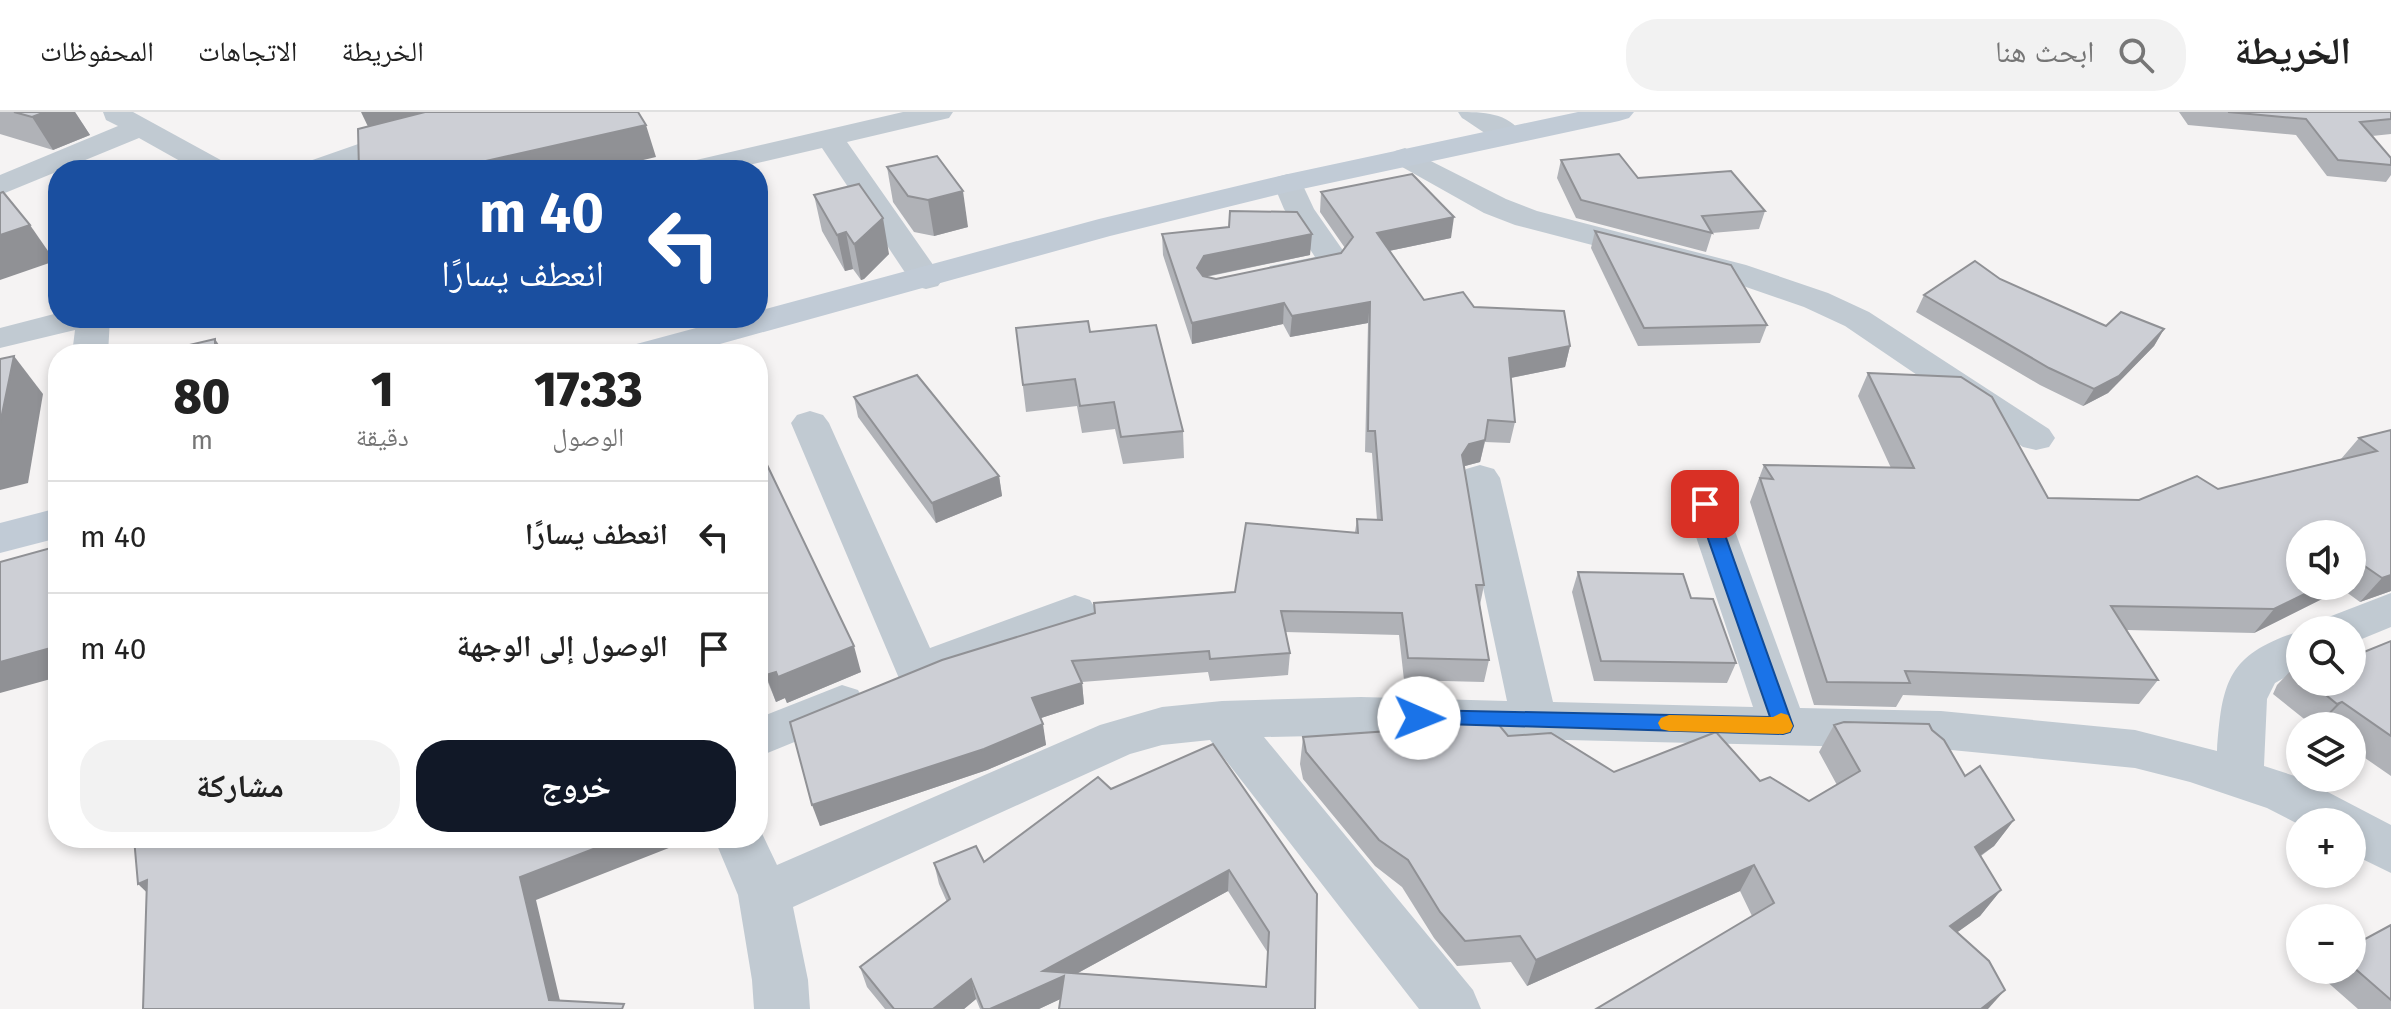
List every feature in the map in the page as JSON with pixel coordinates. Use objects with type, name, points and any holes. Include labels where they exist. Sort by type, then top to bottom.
[{"type":"main road","points":[[768,321],[1099,229],[1288,183],[1619,112]]},
{"type":"main road","points":[[680,344],[740,328]]},
{"type":"main road","points":[[0,538],[48,526]]},
{"type":"street","points":[[111,112],[200,160]]},
{"type":"street","points":[[340,160],[374,148],[515,112]]},
{"type":"street","points":[[730,160],[939,112]]},
{"type":"street","points":[[1472,112],[1509,135]]},
{"type":"street","points":[[62,160],[141,127]]},
{"type":"street","points":[[828,136],[926,279]]},
{"type":"street","points":[[1405,157],[1495,206],[1526,218],[1756,276],[1826,303],[1857,319],[2036,438]]},
{"type":"street","points":[[0,186],[48,166]]},
{"type":"street","points":[[1257,278],[1327,264],[1333,259],[1299,209],[1288,183]]},
{"type":"street","points":[[0,338],[48,326]]},
{"type":"street","points":[[810,423],[917,671]]},
{"type":"street","points":[[1480,478],[1534,720]]},
{"type":"street","points":[[1705,504],[1783,726]]},
{"type":"street","points":[[2366,620],[2391,609]]},
{"type":"street","points":[[768,734],[917,671],[1075,611]]},
{"type":"street","points":[[2239,776],[2244,699],[2257,671],[2286,655]]},
{"type":"street","points":[[764,895],[1117,739],[1162,726],[1222,720],[1361,716],[1941,730],[2135,749],[2239,776],[2313,808]]},
{"type":"street","points":[[1222,720],[1453,1009]]},
{"type":"street","points":[[2366,836],[2391,851]]},
{"type":"street","points":[[743,848],[764,895],[780,980],[782,1009]]},
{"type":"building","points":[[14,112],[45,112],[32,117]]},
{"type":"building","points":[[425,112],[638,112],[646,125],[490,160],[359,160],[358,129]]},
{"type":"building","points":[[2228,112],[2391,112],[2391,119],[2360,122],[2391,158],[2391,165],[2338,160],[2306,119]]},
{"type":"building","points":[[1619,154],[1638,178],[1731,171],[1765,211],[1702,216],[1712,233],[1581,200],[1561,160]]},
{"type":"building","points":[[937,156],[963,191],[928,200],[908,196],[887,167]]},
{"type":"building","points":[[1412,174],[1454,217],[1377,233],[1424,300],[1463,292],[1474,307],[1564,311],[1570,346],[1509,358],[1515,422],[1488,420],[1485,440],[1469,444],[1462,455],[1484,585],[1476,585],[1489,660],[1408,658],[1402,613],[1281,611],[1290,653],[1210,659],[1209,651],[1072,661],[1082,683],[1032,698],[1043,724],[984,749],[812,805],[790,722],[942,660],[1095,613],[1094,603],[1235,592],[1246,523],[1358,533],[1357,519],[1382,520],[1375,431],[1368,431],[1370,302],[1292,316],[1284,303],[1192,323],[1162,234],[1229,227],[1230,211],[1297,212],[1312,234],[1204,256],[1197,268],[1203,276],[1216,279],[1341,253],[1353,237],[1321,192]]},
{"type":"building","points":[[859,184],[883,218],[854,244],[846,232],[837,235],[814,195]]},
{"type":"building","points":[[3,192],[30,225],[0,235],[0,193]]},
{"type":"building","points":[[1595,231],[1731,265],[1767,325],[1644,328]]},
{"type":"building","points":[[1975,261],[2000,279],[2106,326],[2121,312],[2164,329],[2119,376],[2094,389],[2049,368],[1924,295]]},
{"type":"building","points":[[1088,321],[1090,332],[1156,325],[1183,431],[1121,437],[1114,402],[1080,406],[1075,379],[1023,385],[1016,328]]},
{"type":"building","points":[[215,339],[215,344],[194,344]]},
{"type":"building","points":[[14,356],[0,424],[0,359]]},
{"type":"building","points":[[1868,373],[1961,377],[1992,397],[2048,498],[2139,500],[2197,476],[2218,489],[2377,451],[2359,438],[2391,430],[2391,575],[2382,578],[2366,567],[2366,520],[2286,520],[2286,600],[2292,600],[2274,609],[2111,606],[2158,680],[1905,671],[1910,683],[1827,682],[1760,478],[1773,479],[1764,465],[1914,468]]},
{"type":"building","points":[[917,375],[999,476],[932,503],[854,397]]},
{"type":"building","points":[[768,467],[854,646],[778,677],[776,672],[768,674]]},
{"type":"building","points":[[48,549],[48,649],[0,662],[0,562]]},
{"type":"building","points":[[1578,572],[1683,574],[1691,598],[1713,599],[1736,663],[1601,661]]},
{"type":"building","points":[[2391,641],[2391,736],[2366,719],[2366,712],[2356,712],[2342,702],[2337,704],[2327,696],[2366,696],[2366,651]]},
{"type":"building","points":[[1428,712],[1490,714],[1508,736],[1551,733],[1614,772],[1716,732],[1760,781],[1770,777],[1809,801],[1860,771],[1834,725],[1844,722],[1929,724],[1944,740],[1965,776],[1980,766],[2014,820],[1975,847],[2001,890],[1950,926],[1989,961],[2005,990],[1981,1009],[1596,1009],[1774,903],[1754,865],[1536,960],[1520,936],[1465,941],[1440,912],[1408,860],[1379,840],[1306,752],[1303,737],[1418,729],[1415,717]]},
{"type":"building","points":[[1213,744],[1317,894],[1315,1009],[1059,1009],[1064,976],[990,1009],[983,1009],[971,979],[933,1009],[894,1009],[860,967],[950,899],[934,863],[976,846],[984,862],[1098,777],[1111,789]],"holes":[[[1229,870],[1269,932],[1266,987],[1043,971]]]},
{"type":"building","points":[[135,848],[596,848],[520,877],[549,1000],[624,1004],[622,1009],[143,1009],[147,880],[138,884]]},
{"type":"building","points":[[2391,925],[2391,1000],[2366,978],[2366,938]]},
{"type":"slow traffic","points":[[1669,723],[1783,726],[1781,721]]},
{"type":"route","points":[[1419,718],[1783,726],[1705,504]]}]
